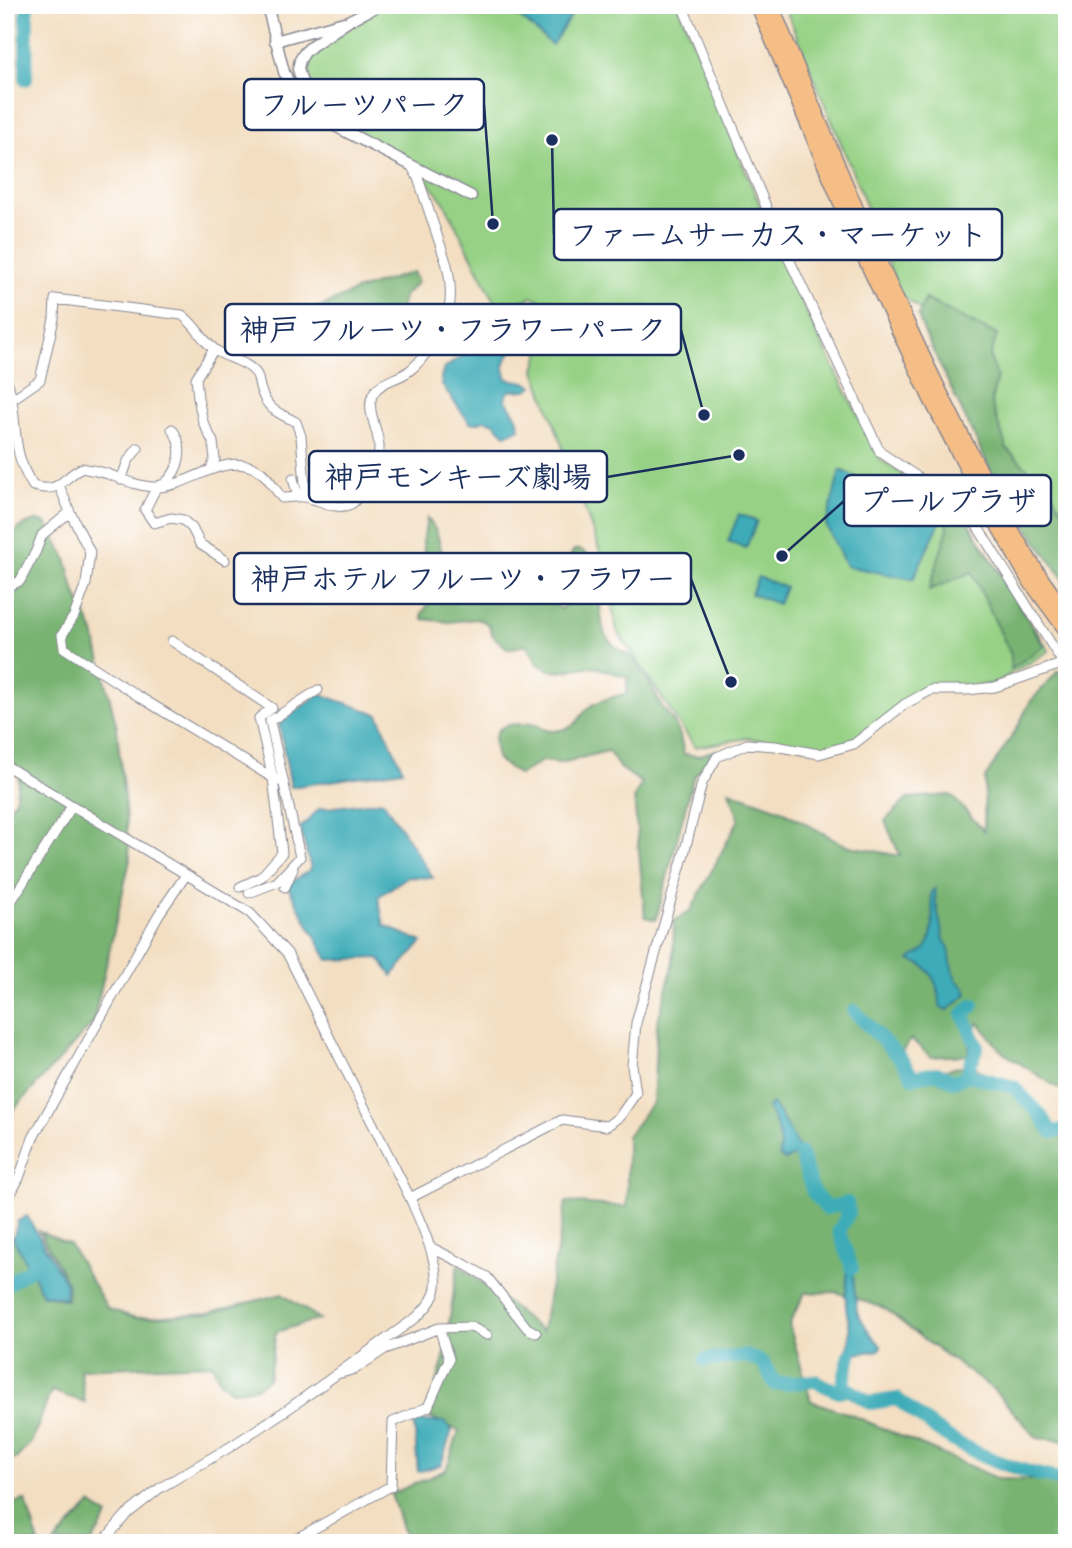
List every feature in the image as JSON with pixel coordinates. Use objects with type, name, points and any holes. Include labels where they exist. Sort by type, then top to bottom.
[{"type":"main road","points":[[762,7],[939,392],[1008,523],[1067,614]]},
{"type":"main road","points":[[762,7],[857,242],[930,397],[1028,578],[1067,631]]},
{"type":"street","points":[[267,5],[284,72],[305,106],[351,134],[471,197]]},
{"type":"street","points":[[351,134],[309,98],[298,69],[305,52],[313,44],[350,20],[380,5]]},
{"type":"street","points":[[410,1198],[562,1120],[607,1126],[620,1116],[636,1093],[632,1066],[636,1023],[702,783],[717,757],[747,744],[819,754],[854,744],[905,704],[931,690],[995,687],[1065,663],[967,510],[880,452],[780,240],[682,5]]},
{"type":"street","points":[[275,41],[350,20]]},
{"type":"street","points":[[5,375],[10,387],[19,459],[33,486],[44,489],[59,485],[69,474],[82,468],[149,487],[158,487],[188,480],[211,469],[243,465],[258,470],[282,498],[302,497],[343,506],[352,503],[360,494],[377,461],[380,448],[370,404],[372,397],[378,387],[408,372],[420,360],[438,332],[449,307],[450,280],[447,265],[418,178],[411,165]]},
{"type":"street","points":[[11,400],[40,380],[54,319],[55,299],[181,315],[192,322],[214,349],[240,361],[256,373],[270,409],[296,422],[301,436],[302,497]]},
{"type":"street","points":[[211,469],[215,459],[213,442],[203,422],[196,379],[214,349]]},
{"type":"street","points":[[173,429],[181,452],[177,466],[165,483],[158,487],[145,510],[154,523],[171,518],[183,520],[192,528],[200,544],[225,560]]},
{"type":"street","points":[[121,480],[128,461],[138,448]]},
{"type":"street","points":[[293,478],[302,497]]},
{"type":"street","points":[[59,485],[90,552],[86,584],[74,616],[62,635],[64,648],[278,780]]},
{"type":"street","points":[[5,588],[20,581],[42,535],[70,512]]},
{"type":"street","points":[[172,640],[272,708],[260,718],[300,857],[285,887]]},
{"type":"street","points":[[240,887],[261,877],[282,852],[278,780],[270,721],[318,690]]},
{"type":"street","points":[[5,765],[250,913],[286,953],[410,1198],[430,1247],[438,1279],[428,1306],[417,1317],[288,1409],[160,1488],[126,1515],[102,1543]]},
{"type":"street","points":[[5,911],[72,806]]},
{"type":"street","points":[[249,892],[277,882],[300,857]]},
{"type":"street","points":[[5,1205],[19,1178],[33,1138],[159,914],[186,875]]},
{"type":"street","points":[[430,1247],[487,1277],[527,1328],[536,1333]]},
{"type":"street","points":[[333,1376],[355,1369],[385,1349],[439,1328],[471,1327],[487,1335]]},
{"type":"street","points":[[286,1543],[303,1539],[391,1486],[393,1422],[428,1408],[449,1359],[439,1328]]},
{"type":"green space","points":[[382,5],[678,5],[806,312],[880,459],[964,515],[1049,651],[995,683],[967,688],[931,688],[851,741],[821,749],[748,738],[695,747],[617,631],[604,563],[535,370],[551,315],[551,305],[533,297],[498,308],[444,202],[411,160],[331,120],[313,105],[303,69],[309,53]]},
{"type":"green space","points":[[784,5],[1067,5],[1067,564],[1033,516],[948,331],[900,294]]},
{"type":"green space","points":[[413,272],[418,282],[404,296],[400,311],[366,331],[345,341],[319,347],[294,338],[296,320],[314,310],[355,291]]},
{"type":"green space","points":[[925,299],[997,335],[990,357],[997,376],[991,403],[1007,449],[1050,490],[1067,517],[1067,584],[999,488],[925,334],[918,316]]},
{"type":"green space","points":[[942,500],[964,515],[1044,646],[1011,669],[1011,655],[972,572],[929,590],[948,528]]},
{"type":"green space","points":[[427,518],[437,536],[448,578],[452,586],[464,595],[506,595],[522,600],[543,596],[561,609],[570,596],[571,557],[574,550],[583,551],[590,558],[594,570],[605,634],[611,643],[641,668],[676,725],[684,754],[698,756],[715,750],[693,778],[656,920],[645,917],[634,797],[642,783],[619,767],[608,751],[561,763],[542,761],[519,775],[498,760],[494,745],[496,733],[504,726],[532,724],[551,731],[572,726],[595,704],[627,693],[627,677],[594,667],[560,672],[548,669],[538,664],[526,645],[508,649],[493,636],[489,625],[477,619],[449,622],[423,619],[422,613],[430,602],[423,542]]},
{"type":"green space","points":[[36,521],[46,523],[66,558],[74,589],[94,633],[117,728],[130,860],[93,1023],[5,1119],[5,813],[15,801],[19,776],[5,757],[5,553],[16,532],[24,525]]},
{"type":"green space","points":[[1058,671],[1067,677],[1067,1094],[1001,1051],[979,1023],[971,1031],[968,1055],[931,1057],[911,1039],[901,1053],[919,1076],[971,1064],[1032,1106],[1067,1143],[1067,1441],[1037,1438],[994,1390],[884,1308],[836,1292],[805,1293],[789,1324],[811,1401],[852,1415],[999,1479],[1067,1481],[1067,1543],[407,1543],[391,1494],[446,1470],[459,1431],[427,1416],[443,1362],[458,1264],[542,1331],[566,1202],[627,1207],[627,1136],[653,1102],[657,1024],[673,965],[674,921],[691,910],[739,819],[729,791],[779,809],[845,845],[900,856],[885,821],[908,798],[951,795],[984,831],[985,778],[1030,702]]},
{"type":"green space","points":[[39,1231],[69,1244],[108,1309],[136,1318],[208,1313],[282,1294],[319,1319],[276,1332],[269,1377],[262,1384],[247,1389],[231,1391],[220,1381],[212,1364],[80,1369],[85,1402],[51,1391],[32,1441],[17,1458],[5,1463],[5,1238],[13,1236],[43,1295],[67,1300],[68,1284]]},
{"type":"green space","points":[[25,1500],[39,1543],[5,1543],[5,1505]]},
{"type":"green space","points":[[91,1504],[108,1516],[91,1543],[54,1543]]},
{"type":"water","points":[[506,5],[578,5],[552,45]]},
{"type":"water","points":[[531,313],[530,321],[508,356],[504,368],[507,379],[533,386],[527,390],[509,391],[505,399],[517,417],[520,428],[506,435],[493,422],[483,420],[470,423],[442,385],[444,369],[506,323]]},
{"type":"water","points":[[840,470],[942,518],[913,579],[846,566],[826,525]]},
{"type":"water","points":[[739,514],[757,521],[746,548],[728,541]]},
{"type":"water","points":[[758,577],[785,587],[778,604],[751,594]]},
{"type":"water","points":[[319,694],[378,714],[403,770],[291,787],[279,724]]},
{"type":"water","points":[[383,801],[433,878],[407,877],[378,897],[384,925],[422,942],[392,976],[379,958],[328,960],[287,885],[311,869],[300,828],[319,809]]},
{"type":"water","points":[[935,889],[943,938],[949,948],[952,969],[967,994],[948,1010],[940,1007],[935,981],[926,968],[910,960],[923,951],[930,939],[933,923],[931,892]]},
{"type":"water","points":[[772,1104],[788,1127],[800,1153],[785,1160],[779,1156],[778,1130],[767,1108]]},
{"type":"water","points":[[27,1216],[66,1284],[65,1298],[43,1294],[13,1238],[18,1221]]},
{"type":"water","points":[[848,1266],[852,1268],[857,1312],[881,1346],[879,1350],[850,1355],[846,1352],[850,1334],[846,1302]]},
{"type":"water","points":[[414,1421],[445,1422],[452,1430],[441,1465],[418,1472]]},
{"type":"waterway","points":[[26,79],[27,5]]},
{"type":"waterway","points":[[969,1075],[969,1066],[977,1046],[963,1014],[973,1005]]},
{"type":"waterway","points":[[854,1011],[901,1059],[913,1077],[937,1073],[953,1081],[969,1075],[1014,1087],[1039,1113],[1052,1132],[1067,1129]]},
{"type":"waterway","points":[[800,1153],[813,1192],[826,1208],[847,1203],[849,1212],[839,1231],[852,1268]]},
{"type":"waterway","points":[[5,1286],[30,1269]]},
{"type":"waterway","points":[[841,1391],[850,1355]]},
{"type":"waterway","points":[[705,1360],[747,1356],[763,1363],[775,1384],[815,1381],[836,1391],[850,1390],[870,1403],[897,1399],[959,1444],[998,1462],[1067,1480]]},
{"type":"place","name":"ファームサーカス・マーケット","points":[[552,140]]},
{"type":"place","name":"フルーツパーク","points":[[493,224]]},
{"type":"place","name":"神戸 フルーツ・フラワーパーク","points":[[704,415]]},
{"type":"place","name":"神戸モンキーズ劇場","points":[[739,455]]},
{"type":"place","name":"プールプラザ","points":[[782,556]]},
{"type":"place","name":"神戸ホテル フルーツ・フラワー","points":[[731,682]]}]
